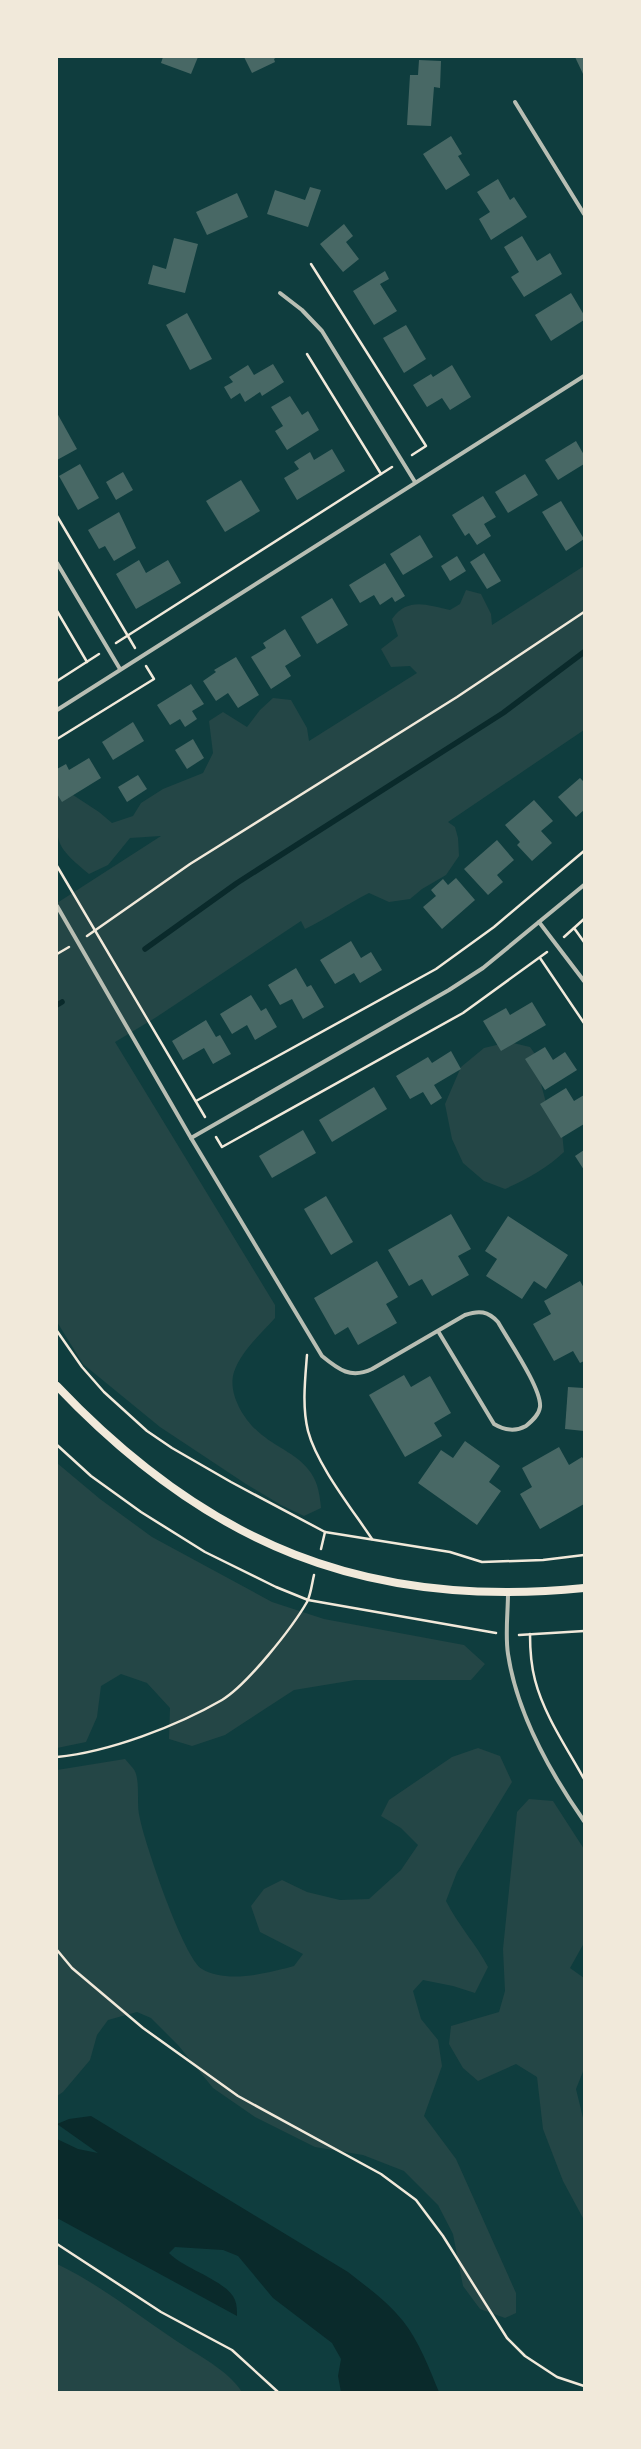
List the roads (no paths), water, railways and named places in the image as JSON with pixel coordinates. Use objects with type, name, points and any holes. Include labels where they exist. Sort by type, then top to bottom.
[{"type":"main road","points":[[57,1386],[118,1445],[154,1476],[194,1504],[258,1540],[317,1564],[377,1579],[417,1586],[508,1593],[584,1588]]},
{"type":"street","points":[[515,102],[584,214]]},
{"type":"street","points":[[280,292],[302,310],[322,331],[415,482]]},
{"type":"street","points":[[57,710],[584,376]]},
{"type":"street","points":[[57,563],[120,669]]},
{"type":"street","points":[[191,1138],[449,990],[483,968],[584,885]]},
{"type":"street","points":[[57,906],[191,1138],[308,1336],[322,1356],[343,1372],[360,1374],[372,1369],[438,1331],[475,1311],[481,1311],[494,1317],[536,1388],[540,1405],[534,1420],[523,1428],[513,1430],[494,1424],[438,1331]]},
{"type":"street","points":[[539,922],[584,981]]},
{"type":"street","points":[[508,1593],[509,1660],[515,1691],[531,1730],[554,1772],[584,1821]]},
{"type":"waterway","points":[[145,949],[237,883],[503,713],[584,652]]},
{"type":"waterway","points":[[57,1005],[62,1002]]}]
